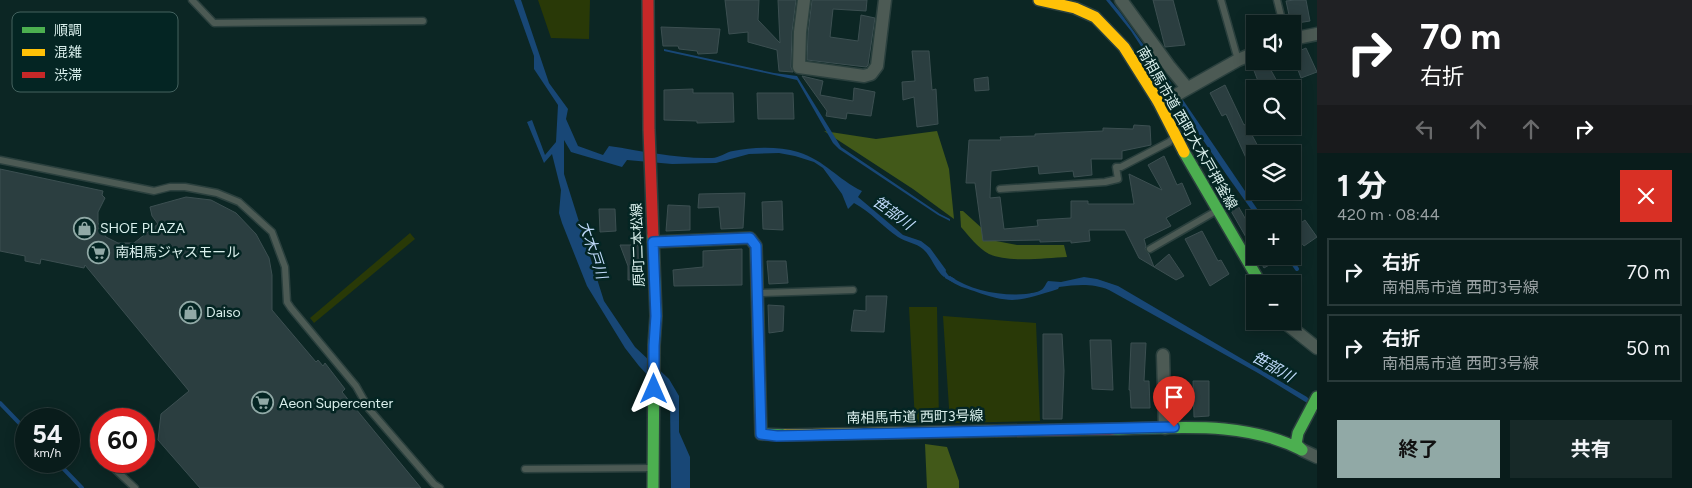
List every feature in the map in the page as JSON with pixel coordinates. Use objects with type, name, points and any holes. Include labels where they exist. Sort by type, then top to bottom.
[{"type":"street","name":"原町二本松線","points":[[648,0],[651,182],[656,316],[653,488]]},
{"type":"street","points":[[804,0],[800,32],[799,67],[864,76],[871,74],[877,66],[885,0]]},
{"type":"street","name":"南相馬市道 西町大木戸押釜線","points":[[1040,0],[1075,8],[1094,17],[1124,47],[1163,100],[1176,136],[1256,275]]},
{"type":"street","points":[[1121,0],[1185,89]]},
{"type":"street","points":[[1301,37],[1317,34]]},
{"type":"street","points":[[1163,100],[1246,57]]},
{"type":"street","name":"南相馬市道 西町3号線","points":[[653,242],[750,238],[756,246],[761,434],[777,436],[1229,428],[1260,434],[1302,450]]},
{"type":"street","points":[[1294,330],[1317,348]]},
{"type":"street","points":[[1163,355],[1164,428]]},
{"type":"street","points":[[1317,397],[1303,424],[1296,444],[1302,450],[1317,457]]},
{"type":"lane","points":[[192,0],[214,23],[423,21]]},
{"type":"lane","points":[[1222,0],[1238,60]]},
{"type":"lane","points":[[1277,0],[1281,15]]},
{"type":"lane","points":[[1000,189],[1104,182],[1118,179],[1116,167],[1121,167],[1169,142],[1176,136]]},
{"type":"lane","points":[[0,160],[154,191],[170,186],[200,189],[217,193],[239,202],[272,232],[285,267],[287,302],[291,308],[356,386],[369,409],[434,484],[440,488]]},
{"type":"lane","points":[[1150,249],[1218,210]]},
{"type":"lane","points":[[757,293],[853,290]]},
{"type":"lane","points":[[525,469],[654,468]]},
{"type":"lane","points":[[119,473],[135,488]]},
{"type":"green space","points":[[538,0],[590,0],[589,39],[551,38]]},
{"type":"green space","points":[[824,131],[876,139],[937,131],[949,169],[954,219],[913,189]]},
{"type":"green space","points":[[960,211],[963,211],[996,241],[1017,245],[1064,245],[1067,257],[1017,259],[997,257],[989,254],[977,245],[961,227]]},
{"type":"green space","points":[[410,233],[415,239],[314,323],[310,318]]},
{"type":"green space","points":[[909,307],[937,307],[939,422],[915,422]]},
{"type":"green space","points":[[943,316],[1036,323],[1040,421],[950,423]]},
{"type":"green space","points":[[925,444],[947,447],[959,481],[959,488],[927,488]]},
{"type":"water","points":[[514,0],[521,0],[549,83],[568,109],[566,119],[578,146],[603,155],[609,146],[699,158],[715,158],[730,152],[757,148],[774,148],[798,152],[816,160],[862,191],[858,197],[903,235],[921,241],[930,248],[946,270],[944,277],[923,249],[898,237],[854,203],[848,209],[842,194],[823,168],[814,162],[779,153],[749,154],[716,163],[672,164],[627,160],[622,167],[571,152],[564,140],[564,174],[604,301],[635,347],[669,379],[679,396],[679,432],[690,457],[690,488],[671,488],[670,399],[625,348],[587,286],[562,223],[559,213],[561,190],[552,154],[544,163],[527,122],[532,120],[545,155],[556,142],[558,105],[534,69],[534,56]]},
{"type":"water","points":[[1106,0],[1110,0],[1120,12],[1175,89],[1171,92],[1131,31]]},
{"type":"water","points":[[664,49],[774,73],[797,76],[841,147],[950,219],[950,221],[839,149],[833,143],[797,80],[664,51]]},
{"type":"water","points":[[1181,97],[1246,193],[1246,200],[1251,200],[1258,210],[1252,210],[1176,100]]},
{"type":"water","points":[[950,276],[976,289],[1006,294],[1036,292],[1042,289],[1048,281],[1061,282],[1084,277],[1118,286],[1307,397],[1317,409],[1258,373],[1109,290],[1090,285],[1059,287],[1058,289],[1025,299],[1007,300],[961,287],[949,280]]},
{"type":"building","points":[[725,0],[759,0],[758,20],[780,43],[778,0],[796,0],[792,32],[791,67],[793,72],[779,71],[777,50],[748,42],[748,32],[729,34]]},
{"type":"building","points":[[812,0],[867,0],[866,11],[833,9],[830,37],[858,41],[861,15],[875,18],[868,65],[866,67],[807,60]]},
{"type":"building","points":[[1153,0],[1173,0],[1185,45],[1165,47]]},
{"type":"building","points":[[1306,0],[1310,21],[1301,22],[1301,15],[1289,15],[1286,1]]},
{"type":"building","points":[[661,27],[720,29],[717,53],[698,54],[697,51],[679,49],[678,46],[663,46]]},
{"type":"building","points":[[1306,48],[1317,72],[1301,78],[1298,70],[1301,70],[1301,50]]},
{"type":"building","points":[[912,51],[929,51],[932,90],[936,89],[938,124],[917,127],[914,97],[903,100],[902,82],[915,81]]},
{"type":"building","points":[[1254,70],[1271,70],[1276,80],[1258,80]]},
{"type":"building","points":[[802,76],[823,81],[820,95],[853,101],[854,88],[875,92],[871,116],[847,113],[846,119],[826,116],[827,111]]},
{"type":"building","points":[[988,77],[989,90],[975,91],[974,79]]},
{"type":"building","points":[[1225,85],[1244,125],[1246,124],[1246,135],[1252,135],[1257,145],[1246,145],[1246,158],[1226,114],[1222,116],[1210,93]]},
{"type":"building","points":[[693,89],[693,93],[733,93],[734,122],[697,123],[697,121],[664,120],[664,90]]},
{"type":"building","points":[[757,93],[793,93],[794,119],[758,119]]},
{"type":"building","points":[[1134,125],[1150,126],[1151,145],[1122,151],[1122,159],[1091,159],[1092,175],[1074,177],[1073,171],[1039,174],[1038,166],[991,171],[990,198],[1000,197],[1004,229],[1038,226],[1037,220],[1071,218],[1071,201],[1088,201],[1088,204],[1134,204],[1129,174],[1162,190],[1148,165],[1164,156],[1177,185],[1182,183],[1191,204],[1166,218],[1171,226],[1144,239],[1145,249],[1154,267],[1139,258],[1125,230],[1089,230],[1090,241],[1071,243],[1071,241],[1040,242],[1040,240],[983,241],[975,183],[966,183],[969,140],[1001,140],[1000,137],[1103,131],[1103,128],[1133,129]]},
{"type":"building","points":[[0,169],[103,191],[102,195],[105,198],[98,212],[98,223],[106,237],[118,243],[134,243],[158,224],[152,216],[150,207],[186,197],[211,200],[236,213],[256,234],[269,258],[272,275],[272,310],[316,362],[318,360],[323,366],[325,363],[345,389],[342,392],[421,488],[200,488],[158,440],[161,414],[189,391],[85,265],[84,268],[41,259],[40,264],[25,261],[25,256],[0,251]]},
{"type":"building","points":[[1230,192],[1246,220],[1246,237],[1223,197]]},
{"type":"building","points":[[745,193],[743,228],[721,229],[719,207],[698,208],[699,194]]},
{"type":"building","points":[[782,201],[783,230],[763,229],[762,202]]},
{"type":"building","points":[[668,205],[690,206],[690,230],[666,231]]},
{"type":"building","points":[[599,209],[615,209],[616,231],[600,232]]},
{"type":"building","points":[[1305,220],[1317,237],[1304,246],[1301,242],[1301,223]]},
{"type":"building","points":[[1202,231],[1218,261],[1221,260],[1229,274],[1210,286],[1185,239]]},
{"type":"building","points":[[620,245],[639,245],[640,280],[628,280],[628,266]]},
{"type":"building","points":[[742,249],[742,285],[674,286],[673,270],[703,267],[703,251]]},
{"type":"building","points":[[1169,254],[1184,276],[1176,280],[1154,267]]},
{"type":"building","points":[[767,261],[786,261],[788,283],[769,284]]},
{"type":"building","points":[[866,296],[887,296],[884,332],[851,331],[854,310],[866,311]]},
{"type":"building","points":[[768,305],[784,306],[783,331],[769,333]]},
{"type":"building","points":[[1043,334],[1062,334],[1064,371],[1062,419],[1043,419]]},
{"type":"building","points":[[1090,340],[1111,340],[1113,390],[1092,389]]},
{"type":"building","points":[[1131,343],[1146,343],[1144,381],[1149,381],[1150,408],[1131,408],[1129,390]]},
{"type":"building","points":[[1193,381],[1209,381],[1209,416],[1194,417]]},
{"type":"waterway","name":"笹部川","points":[[1294,265],[1297,269]]},
{"type":"waterway","name":"笹部川","points":[[942,270],[947,277],[953,280]]},
{"type":"waterway","name":"大木戸川","points":[[0,403],[15,419]]},
{"type":"waterway","name":"大木戸川","points":[[68,473],[82,488]]},
{"type":"traffic: fast","points":[[1184,152],[1256,275]]},
{"type":"traffic: fast","points":[[653,236],[656,316],[653,488]]},
{"type":"traffic: fast","points":[[653,242],[750,238],[756,246],[761,434],[785,435]]},
{"type":"traffic: fast","points":[[1113,429],[1185,427],[1233,430],[1280,440],[1302,450],[1296,444],[1298,433],[1317,397]]},
{"type":"traffic: slow","points":[[1039,0],[1075,8],[1095,17],[1124,47],[1158,101],[1184,152]]},
{"type":"traffic: slow","points":[[785,435],[995,431]]},
{"type":"traffic: jam","points":[[648,0],[649,130],[653,236]]},
{"type":"traffic: jam","points":[[995,431],[1113,429]]},
{"type":"place","name":"SHOE PLAZA","points":[[84,228]]},
{"type":"place","name":"南相馬ジャスモール","points":[[99,252]]},
{"type":"place","name":"Daiso","points":[[190,312]]},
{"type":"place","name":"Aeon Supercenter","points":[[263,403]]},
{"type":"route","points":[[654,389],[656,316],[653,242],[750,238],[756,246],[761,434],[777,436],[1174,427]]}]
